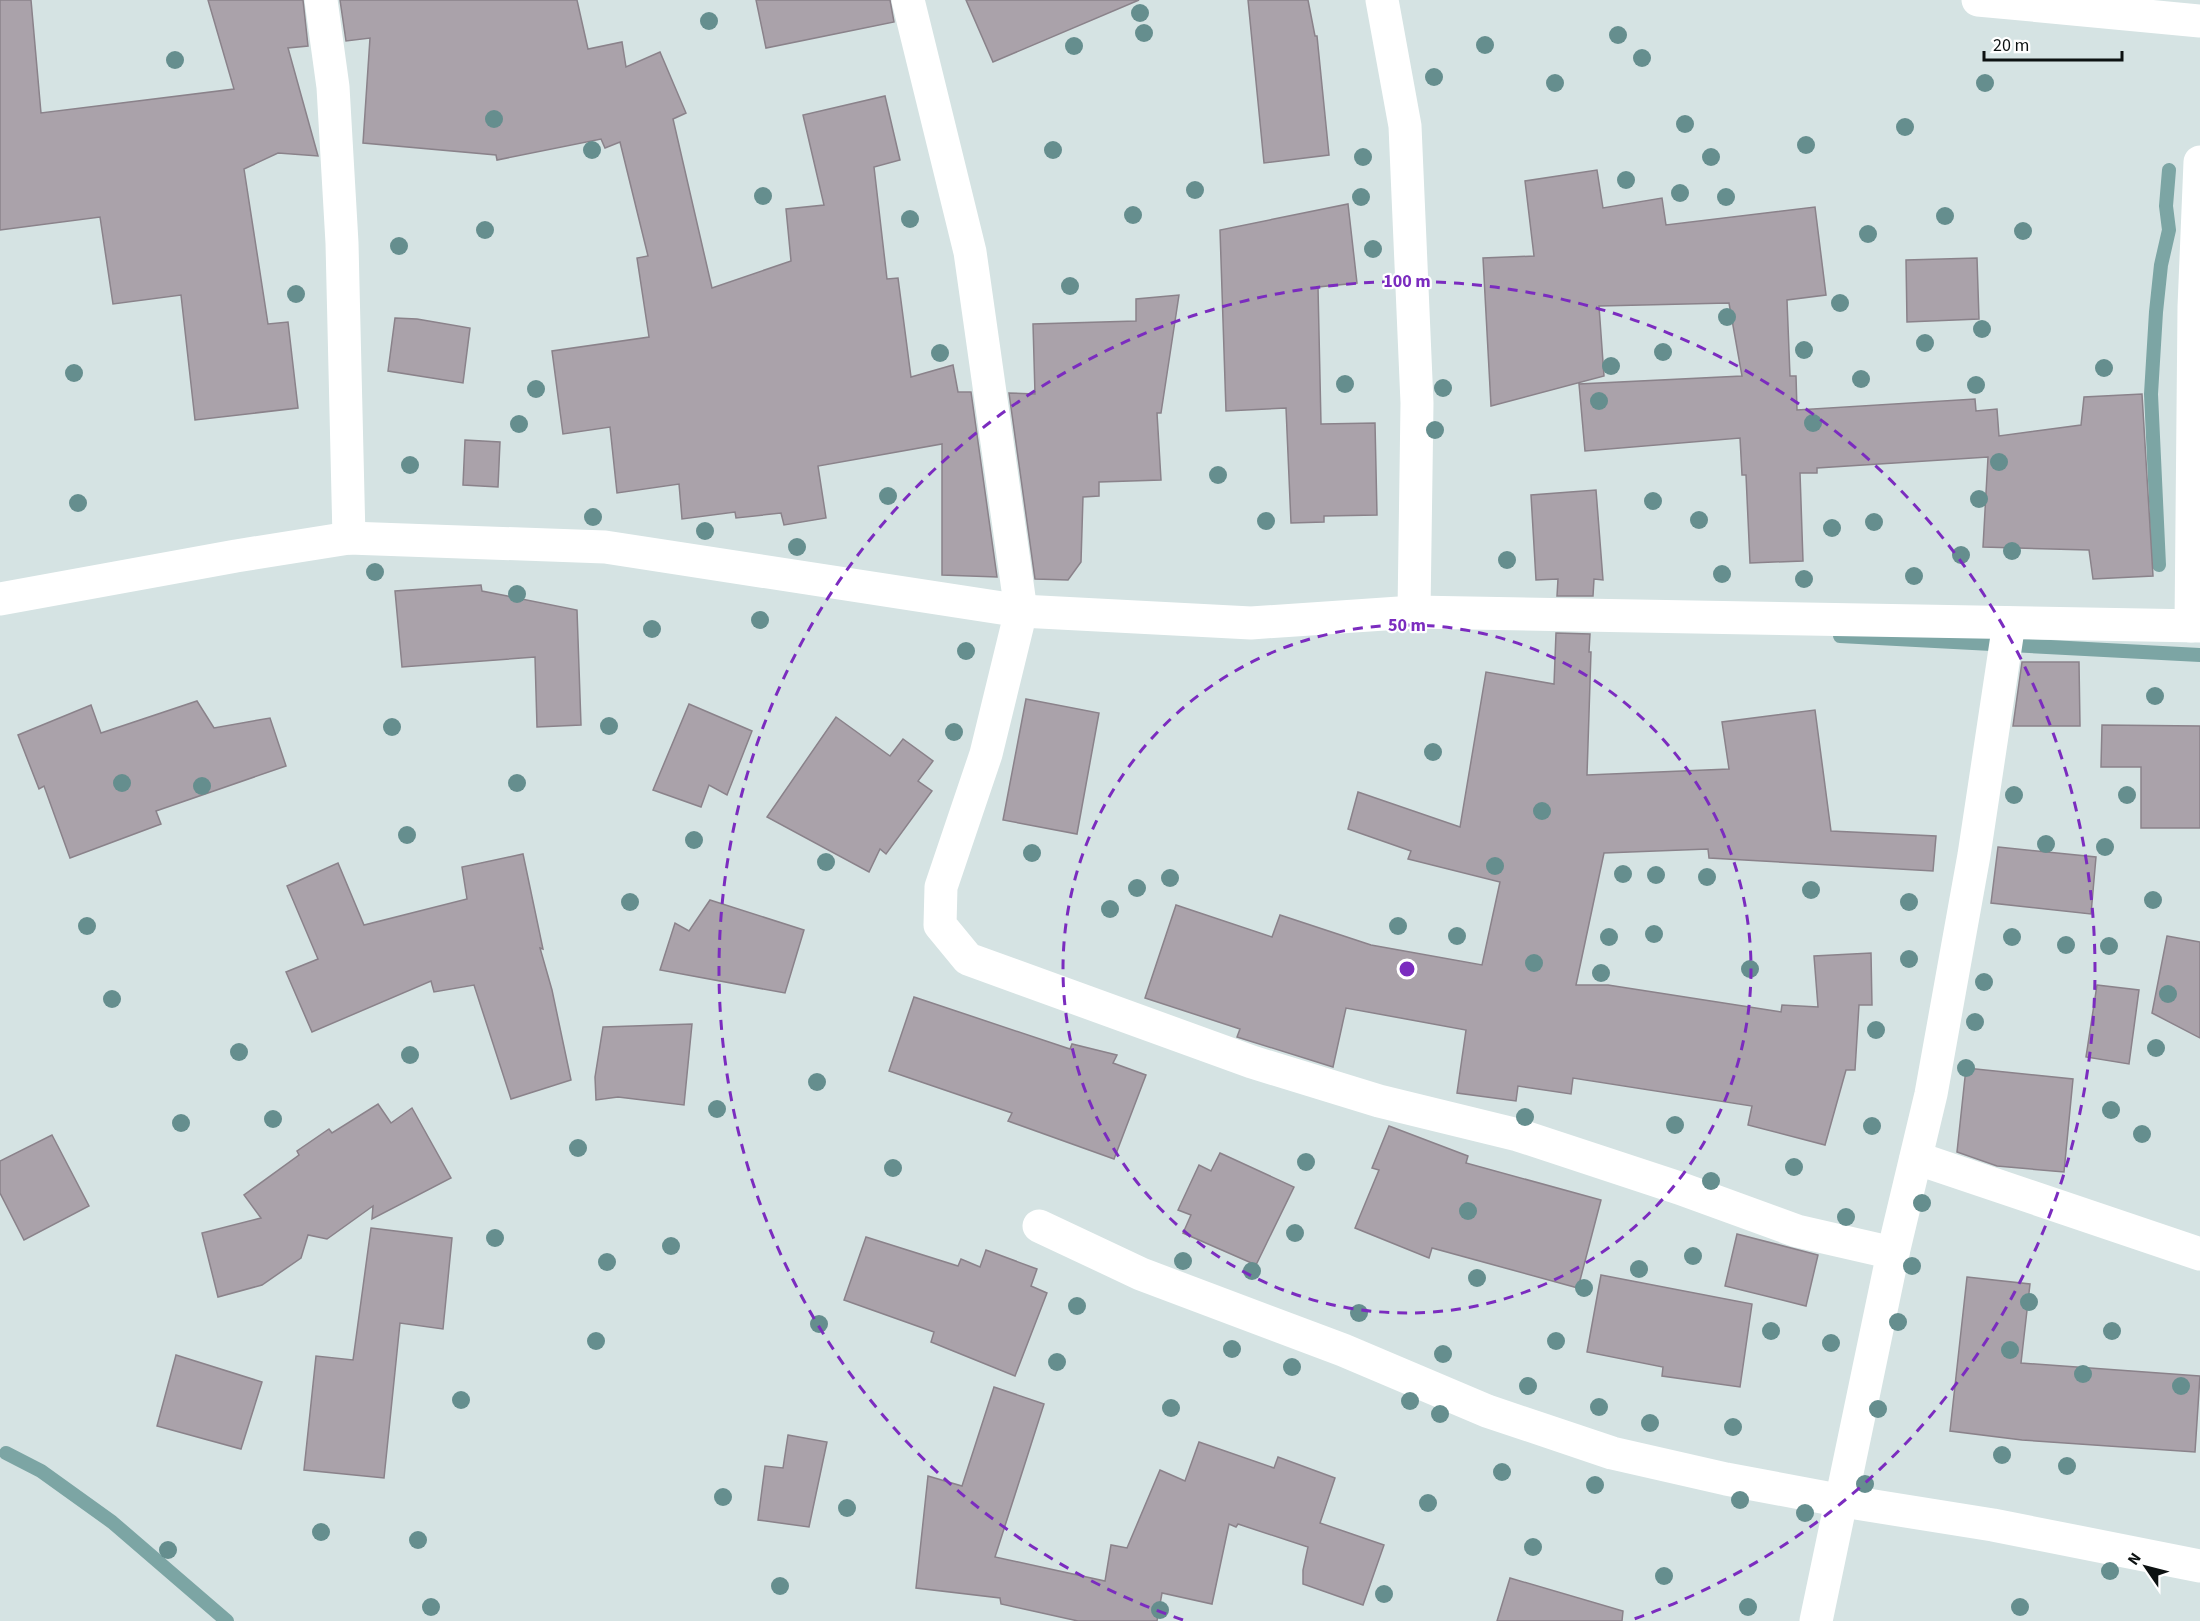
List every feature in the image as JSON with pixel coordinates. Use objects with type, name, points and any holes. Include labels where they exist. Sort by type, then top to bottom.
[{"type":"street","points":[[321,0],[333,87],[342,243],[349,538]]},
{"type":"street","points":[[908,0],[970,252],[1021,611],[986,754],[941,887],[940,925],[968,959],[1252,1062],[1379,1101],[1518,1134],[1679,1188],[1797,1231],[1893,1253]]},
{"type":"street","points":[[1382,0],[1405,126],[1417,403],[1414,612]]},
{"type":"street","points":[[1978,0],[2200,21]]},
{"type":"street","points":[[0,599],[349,538],[605,547],[1021,611],[1251,623],[1414,612],[2195,626],[2194,307],[2200,162]]},
{"type":"street","points":[[1816,1621],[1843,1501],[1893,1253],[1931,1094],[1974,855],[2008,623]]},
{"type":"street","points":[[1916,1158],[2200,1254]]},
{"type":"street","points":[[1039,1226],[1141,1274],[1343,1350],[1510,1418],[1612,1453],[1726,1479],[1843,1501],[1993,1525],[2200,1566]]},
{"type":"building","points":[[0,0],[31,0],[41,113],[234,89],[208,0],[303,0],[308,46],[288,48],[318,156],[278,153],[244,169],[268,324],[288,322],[298,408],[195,420],[181,295],[113,304],[100,217],[0,230]]},
{"type":"building","points":[[340,0],[577,0],[588,49],[622,42],[626,67],[660,52],[686,113],[673,119],[712,288],[791,261],[786,209],[824,205],[803,115],[885,96],[900,160],[874,167],[887,279],[898,278],[911,377],[953,365],[958,392],[971,392],[997,577],[942,575],[942,444],[818,466],[826,518],[784,525],[781,513],[736,518],[735,512],[682,519],[679,484],[617,493],[610,427],[563,434],[552,351],[649,337],[637,258],[648,256],[620,142],[605,148],[601,139],[497,160],[496,155],[363,143],[370,38],[346,41]]},
{"type":"building","points":[[756,0],[890,0],[894,22],[766,48]]},
{"type":"building","points":[[966,0],[1139,0],[993,62]]},
{"type":"building","points":[[1248,0],[1308,0],[1315,36],[1317,36],[1329,155],[1264,163]]},
{"type":"building","points":[[1597,170],[1603,208],[1662,198],[1666,225],[1815,207],[1826,295],[1787,300],[1790,376],[1796,376],[1797,410],[1975,399],[1976,411],[1997,409],[1999,436],[2081,425],[2084,397],[2142,394],[2153,576],[2093,579],[2089,550],[1983,547],[1988,457],[1817,468],[1817,473],[1800,473],[1803,561],[1750,563],[1746,475],[1742,475],[1740,438],[1585,451],[1579,384],[1742,376],[1729,303],[1599,306],[1604,376],[1491,406],[1483,258],[1534,256],[1525,181]]},
{"type":"building","points":[[1348,204],[1357,283],[1318,287],[1321,424],[1375,423],[1377,515],[1324,516],[1324,522],[1291,523],[1286,408],[1226,411],[1220,230]]},
{"type":"building","points":[[1977,258],[1979,319],[1907,322],[1906,260]]},
{"type":"building","points":[[1179,295],[1161,413],[1157,413],[1161,480],[1099,482],[1099,496],[1083,497],[1081,562],[1068,580],[1035,579],[1009,393],[1035,394],[1033,324],[1136,321],[1136,299]]},
{"type":"building","points":[[395,318],[417,319],[470,328],[463,383],[388,371]]},
{"type":"building","points":[[465,440],[500,442],[498,487],[463,485]]},
{"type":"building","points":[[1596,490],[1603,580],[1594,579],[1593,596],[1557,596],[1558,579],[1536,580],[1531,495]]},
{"type":"building","points":[[481,585],[482,591],[577,610],[581,725],[537,727],[535,657],[402,667],[395,591]]},
{"type":"building","points":[[1556,633],[1590,634],[1587,775],[1729,769],[1722,722],[1815,710],[1831,831],[1936,836],[1933,871],[1709,858],[1708,849],[1604,853],[1576,985],[1608,985],[1781,1012],[1782,1005],[1818,1007],[1814,956],[1871,953],[1872,1005],[1859,1005],[1855,1070],[1846,1070],[1825,1145],[1748,1125],[1752,1106],[1573,1078],[1571,1094],[1518,1086],[1516,1101],[1457,1093],[1466,1030],[1346,1008],[1333,1067],[1237,1037],[1240,1029],[1145,998],[1176,905],[1272,937],[1280,915],[1371,945],[1482,965],[1500,882],[1408,859],[1411,851],[1348,829],[1358,792],[1460,827],[1486,672],[1554,684]]},
{"type":"building","points":[[2022,662],[2079,662],[2080,726],[2013,726]]},
{"type":"building","points":[[1026,699],[1099,713],[1077,834],[1003,820]]},
{"type":"building","points":[[197,701],[214,728],[270,718],[286,766],[156,811],[161,824],[70,858],[44,786],[39,789],[18,735],[91,705],[101,733]]},
{"type":"building","points":[[689,704],[752,731],[727,795],[709,785],[701,807],[653,790]]},
{"type":"building","points":[[836,717],[890,756],[903,739],[933,761],[918,781],[932,791],[886,854],[880,849],[869,872],[767,817]]},
{"type":"building","points":[[2102,725],[2200,726],[2200,828],[2141,828],[2141,767],[2101,767]]},
{"type":"building","points":[[1998,847],[2096,857],[2091,914],[1991,903]]},
{"type":"building","points":[[523,854],[543,949],[540,948],[552,990],[571,1080],[511,1099],[474,985],[434,992],[431,981],[312,1032],[286,972],[318,959],[287,886],[338,863],[364,925],[467,899],[462,867]]},
{"type":"building","points":[[710,900],[804,930],[785,993],[660,970],[675,923],[689,931]]},
{"type":"building","points":[[2167,936],[2200,942],[2200,1038],[2152,1013]]},
{"type":"building","points":[[2097,985],[2139,990],[2129,1064],[2086,1057]]},
{"type":"building","points":[[914,997],[1070,1049],[1072,1044],[1117,1055],[1113,1063],[1146,1075],[1114,1159],[1008,1121],[1012,1113],[889,1071]]},
{"type":"building","points":[[692,1024],[684,1105],[618,1097],[596,1100],[595,1077],[603,1027]]},
{"type":"building","points":[[1966,1068],[2073,1079],[2064,1172],[1997,1166],[1957,1152]]},
{"type":"building","points":[[378,1104],[391,1123],[412,1108],[451,1178],[372,1219],[373,1206],[327,1239],[308,1235],[301,1258],[262,1285],[218,1297],[202,1233],[261,1218],[244,1195],[299,1155],[297,1151],[329,1129],[332,1133]]},
{"type":"building","points":[[1389,1126],[1468,1156],[1466,1163],[1601,1200],[1578,1288],[1432,1248],[1429,1258],[1355,1228],[1379,1170],[1372,1168]]},
{"type":"building","points":[[52,1135],[89,1206],[24,1240],[0,1193],[0,1161]]},
{"type":"building","points":[[1220,1153],[1294,1187],[1256,1265],[1183,1233],[1191,1215],[1178,1210],[1199,1165],[1211,1171]]},
{"type":"building","points":[[371,1228],[452,1238],[443,1329],[400,1323],[384,1478],[304,1470],[316,1356],[353,1360]]},
{"type":"building","points":[[1737,1234],[1818,1255],[1806,1306],[1725,1286]]},
{"type":"building","points":[[866,1237],[958,1266],[961,1259],[980,1267],[986,1250],[1037,1269],[1031,1286],[1047,1293],[1015,1376],[931,1342],[934,1332],[844,1300]]},
{"type":"building","points":[[1601,1275],[1752,1304],[1740,1387],[1662,1376],[1663,1367],[1587,1352]]},
{"type":"building","points":[[1967,1277],[2030,1284],[2021,1363],[2200,1376],[2195,1452],[2022,1440],[1950,1431]]},
{"type":"building","points":[[176,1355],[262,1382],[241,1449],[157,1426]]},
{"type":"building","points":[[994,1387],[1044,1404],[995,1557],[1105,1581],[1111,1545],[1127,1548],[1160,1470],[1185,1481],[1199,1442],[1274,1468],[1278,1457],[1335,1478],[1320,1523],[1384,1545],[1363,1605],[1303,1584],[1303,1570],[1308,1547],[1238,1524],[1236,1527],[1229,1524],[1212,1604],[1162,1593],[1157,1621],[1078,1621],[1001,1604],[1000,1598],[916,1588],[928,1476],[962,1486]]},
{"type":"building","points":[[788,1435],[827,1442],[809,1527],[758,1520],[765,1466],[783,1468]]},
{"type":"building","points":[[1510,1578],[1623,1611],[1622,1621],[1497,1621]]},
{"type":"waterway","points":[[2159,565],[2151,394],[2161,265],[2169,230],[2166,206],[2169,170]]},
{"type":"waterway","points":[[1840,636],[2200,655]]},
{"type":"waterway","points":[[6,1453],[41,1471],[112,1522],[227,1621]]}]
